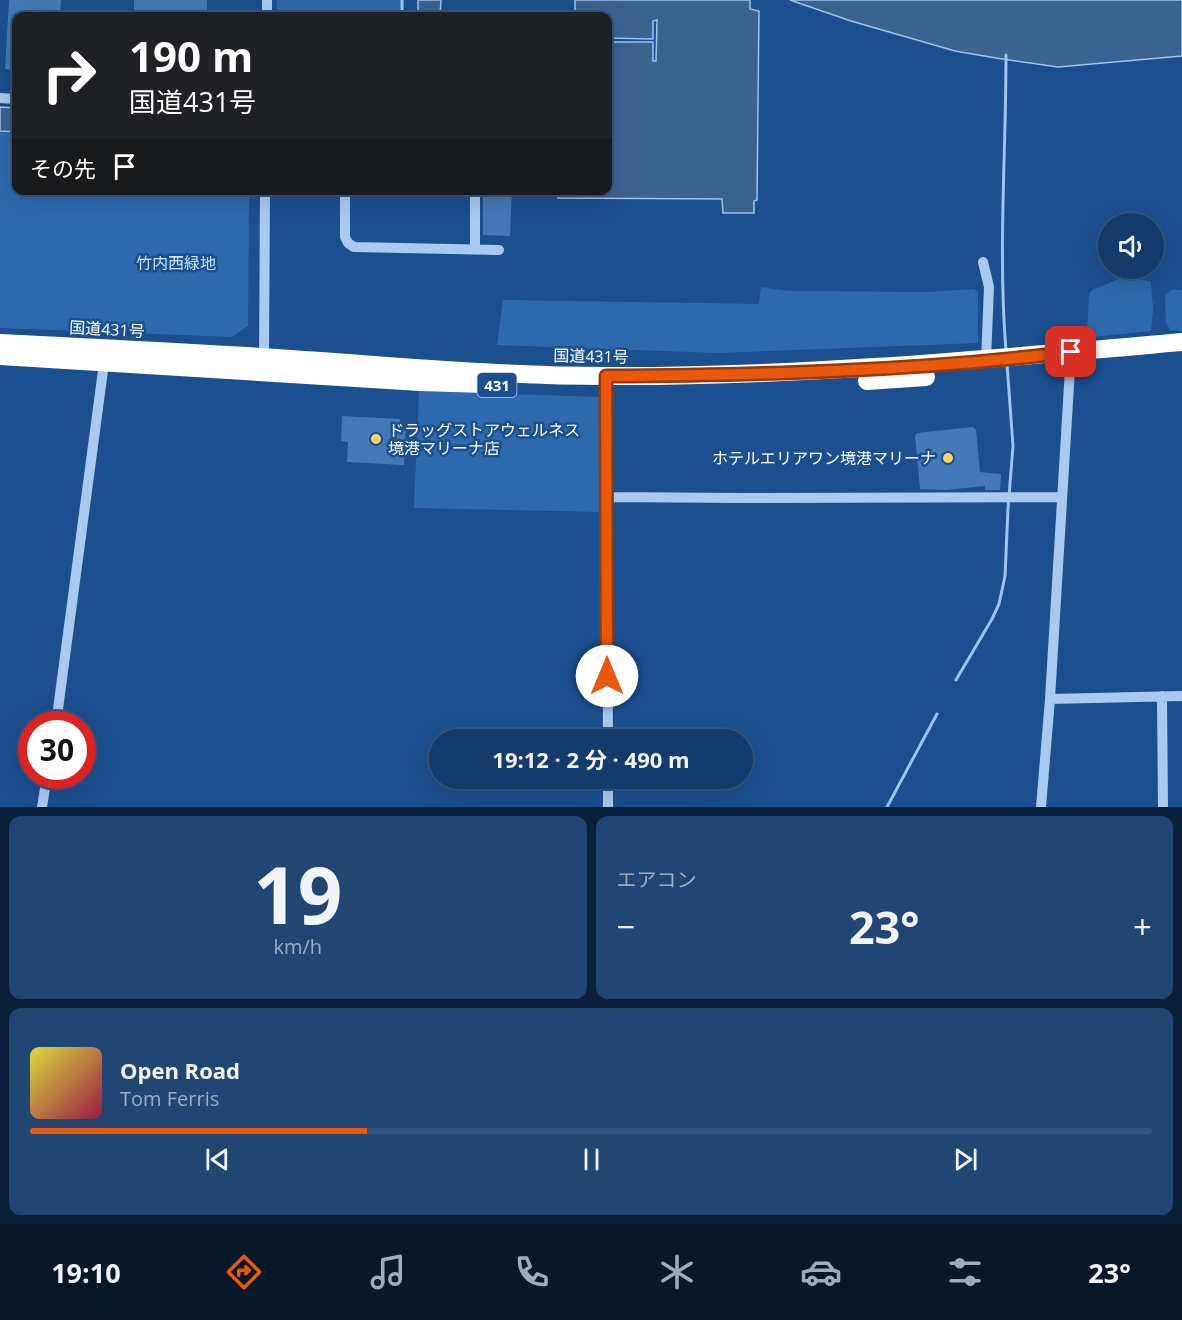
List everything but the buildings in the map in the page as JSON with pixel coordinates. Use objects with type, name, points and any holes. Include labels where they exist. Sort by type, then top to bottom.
[{"type":"highway","name":"国道431号","points":[[0,356],[104,363],[263,364],[487,372],[606,382],[742,387],[894,380],[991,363],[1021,363],[1071,358],[1182,342]]},
{"type":"highway","name":"国道431号","points":[[0,343],[263,364]]},
{"type":"highway","name":"国道431号","points":[[1071,358],[1182,354]]},
{"type":"street","points":[[263,364],[265,195]]},
{"type":"street","points":[[345,195],[345,237],[354,247],[500,250]]},
{"type":"street","points":[[475,195],[475,249]]},
{"type":"street","points":[[983,262],[989,287],[991,363]]},
{"type":"street","points":[[1041,807],[1071,358]]},
{"type":"street","points":[[58,711],[104,363]]},
{"type":"street","points":[[606,382],[608,729]]},
{"type":"street","points":[[607,497],[1062,497]]},
{"type":"street","points":[[1162,696],[1163,807]]},
{"type":"street","points":[[1050,699],[1182,696]]},
{"type":"street","points":[[42,807],[45,789]]},
{"type":"street","points":[[608,789],[608,807]]},
{"type":"green space","points":[[277,0],[404,0],[404,12],[277,12]]},
{"type":"green space","name":"竹内西緑地","points":[[0,132],[12,133],[12,195],[249,195],[248,326],[232,337],[0,328]]},
{"type":"green space","points":[[1132,279],[1151,283],[1153,309],[1151,331],[1089,336],[1087,332],[1089,294],[1093,289],[1116,280]]},
{"type":"green space","points":[[761,287],[789,291],[927,292],[974,289],[978,292],[978,343],[718,353],[497,345],[503,300],[759,304]]},
{"type":"green space","points":[[1171,290],[1182,290],[1182,331],[1170,330],[1166,322],[1165,296]]},
{"type":"green space","points":[[419,391],[601,397],[603,512],[414,508]]},
{"type":"shaded area","points":[[418,0],[441,0],[440,12],[418,12]]},
{"type":"shaded area","points":[[575,0],[750,0],[750,9],[759,11],[757,200],[754,201],[754,213],[723,213],[722,199],[558,198],[558,195],[612,195],[612,42],[653,42],[653,61],[656,61],[657,20],[653,21],[653,39],[612,38],[612,12],[575,12]]},
{"type":"shaded area","points":[[790,0],[1182,0],[1182,56],[1058,67],[955,51],[851,21]]},
{"type":"shaded area","points":[[0,107],[12,108],[12,132],[0,131]]},
{"type":"waterway","points":[[402,0],[402,12]]},
{"type":"waterway","points":[[1006,55],[1002,240],[1006,351]]},
{"type":"waterway","points":[[956,680],[992,619],[999,604],[1005,576],[1013,446],[1007,364]]},
{"type":"waterway","points":[[887,807],[937,714]]},
{"type":"place","name":"ドラッグストアウェルネス 境港マリーナ店","points":[[376,439]]},
{"type":"place","name":"ホテルエリアワン境港マリーナ","points":[[948,458]]},
{"type":"route","points":[[607,676],[606,376],[742,374],[873,368],[1071,352]]}]
